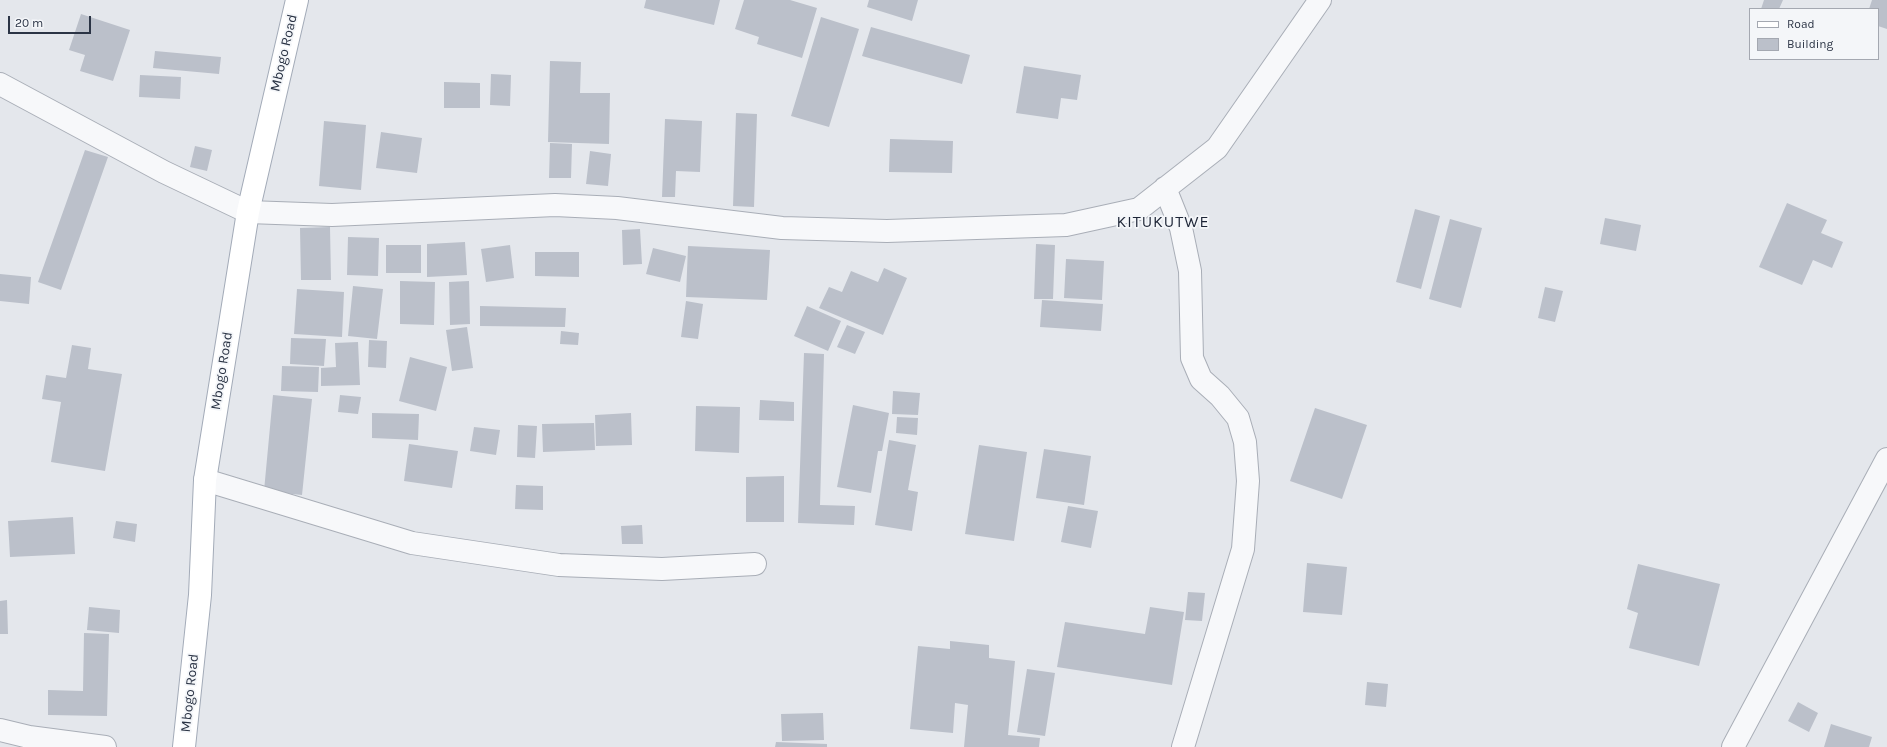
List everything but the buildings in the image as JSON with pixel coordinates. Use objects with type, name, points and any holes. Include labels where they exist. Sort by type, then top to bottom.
[{"type":"main road","name":"Mbogo Road","points":[[184,747],[200,595],[205,480],[248,212],[297,0]]},
{"type":"street","points":[[0,84],[164,172],[248,212],[332,215],[555,205],[617,208],[782,228],[894,230],[1066,225],[1139,209],[1217,148],[1320,0]]},
{"type":"street","points":[[1165,188],[1181,228],[1190,271],[1192,358],[1201,379],[1220,396],[1238,418],[1245,442],[1248,481],[1243,549],[1183,747]]},
{"type":"street","points":[[1733,747],[1887,459]]},
{"type":"street","points":[[205,480],[412,543],[559,565],[662,569],[755,564]]},
{"type":"street","points":[[0,730],[29,737],[105,747]]},
{"type":"district","name":"KITUKUTWE","points":[[1163,222]]}]
